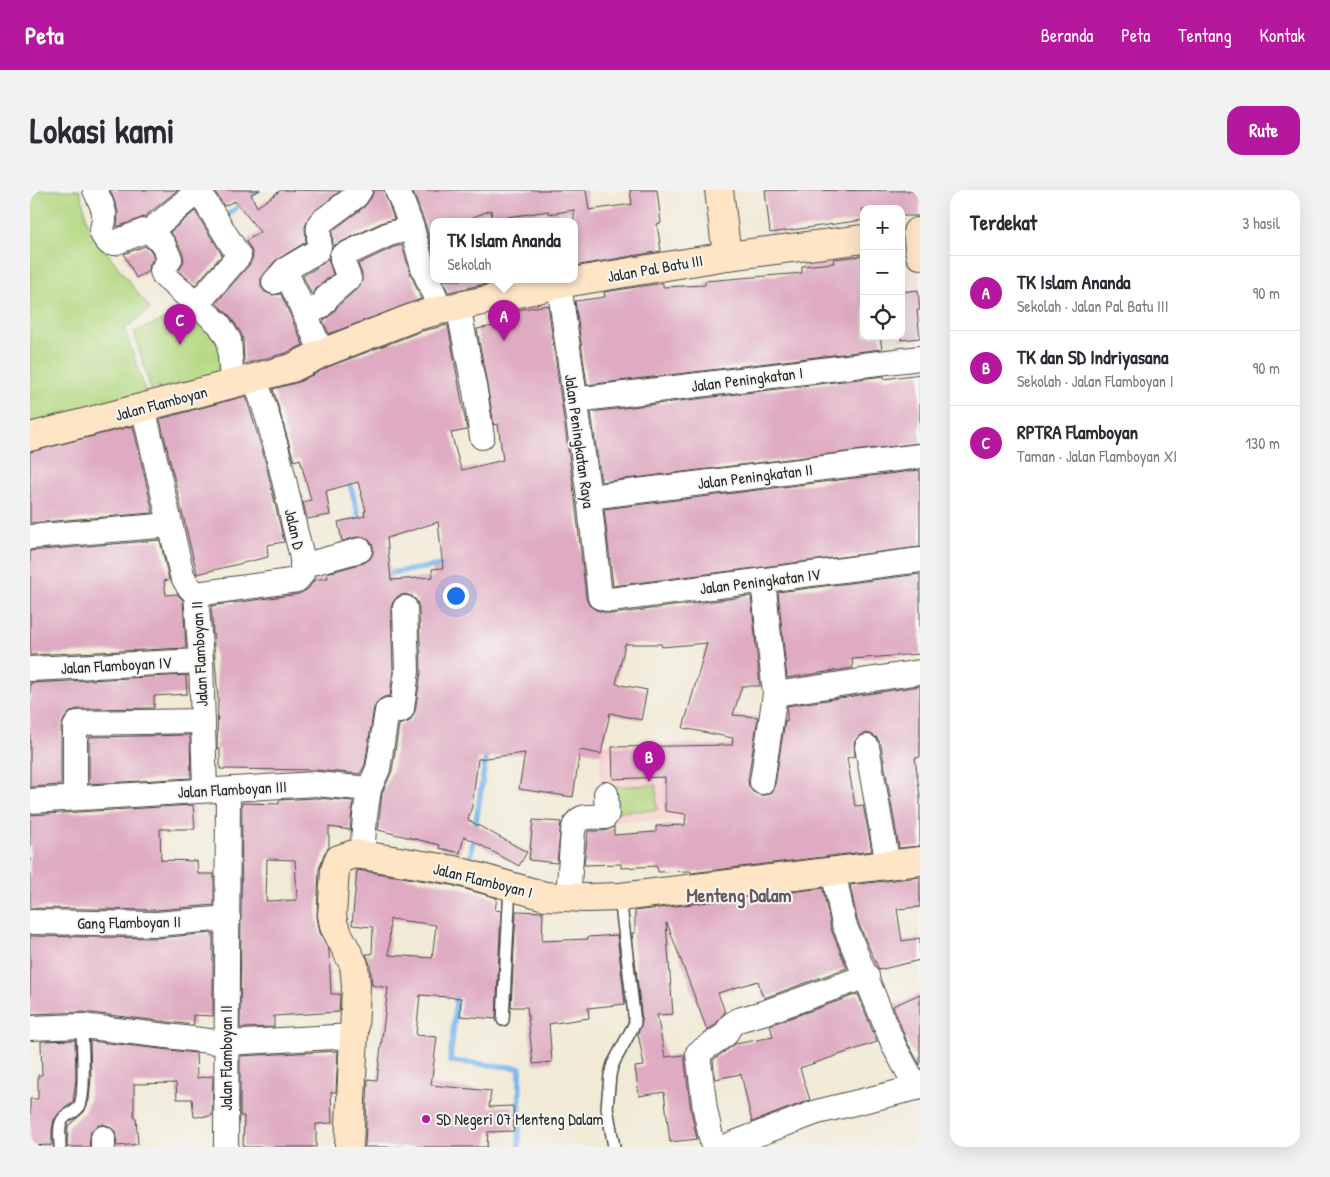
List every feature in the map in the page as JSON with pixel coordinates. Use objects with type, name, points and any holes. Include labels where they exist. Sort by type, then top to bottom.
[{"type":"street","points":[[95,190],[104,214],[101,229],[102,236],[110,243],[144,230],[149,230],[166,219],[173,210],[198,190],[239,256],[196,305]]},
{"type":"street","points":[[309,360],[305,314],[280,276],[317,251],[319,248],[318,227],[321,222],[356,196],[360,190]]},
{"type":"street","points":[[397,190],[412,228],[423,268],[430,278]]},
{"type":"street","name":"Jalan Pal Batu III","points":[[578,281],[727,256],[719,190]]},
{"type":"street","points":[[305,314],[322,305],[326,298],[348,278],[342,256],[389,234],[412,228]]},
{"type":"street","name":"Jalan D","points":[[149,230],[163,244],[170,259],[162,271],[164,276],[219,324],[229,340],[243,381],[262,399],[286,491],[302,566],[302,574],[297,580],[196,594]]},
{"type":"street","points":[[727,256],[860,239]]},
{"type":"street","points":[[433,283],[450,308],[475,391],[482,437]]},
{"type":"street","name":"Jalan Pal Batu III","points":[[309,360],[417,316],[565,283]]},
{"type":"street","name":"Jalan Peningkatan Raya","points":[[559,284],[589,496],[600,597]]},
{"type":"street","name":"Jalan Peningkatan I","points":[[575,400],[920,358]]},
{"type":"street","name":"Jalan Flamboyan","points":[[30,437],[243,381],[309,360]]},
{"type":"street","name":"Jalan Flamboyan II","points":[[143,407],[182,575],[188,586],[196,594],[201,661],[205,790]]},
{"type":"street","name":"Jalan Peningkatan II","points":[[589,496],[920,456]]},
{"type":"street","points":[[30,537],[170,526]]},
{"type":"street","points":[[302,566],[360,550]]},
{"type":"street","name":"Jalan Peningkatan IV","points":[[600,597],[610,600],[920,560]]},
{"type":"street","points":[[762,782],[775,694],[763,580]]},
{"type":"street","points":[[362,855],[364,816],[369,789],[378,769],[387,711],[400,711],[402,709],[407,671],[404,608]]},
{"type":"street","name":"Jalan Flamboyan IV","points":[[30,669],[201,661]]},
{"type":"street","points":[[775,694],[920,672]]},
{"type":"street","points":[[75,798],[75,727],[78,723],[203,721]]},
{"type":"street","points":[[866,748],[888,865]]},
{"type":"street","name":"Jalan Flamboyan III","points":[[30,801],[316,784],[369,789]]},
{"type":"street","name":"Jalan Flamboyan II","points":[[226,1147],[228,790]]},
{"type":"street","points":[[568,897],[575,823],[580,818],[605,817],[607,814],[606,794]]},
{"type":"street","name":"Jalan Flamboyan I","points":[[349,1147],[356,986],[354,965],[334,926],[332,915],[336,864],[339,859],[347,855],[362,855],[463,873],[545,896],[568,897],[620,897],[920,861]]},
{"type":"street","points":[[724,1147],[818,1112],[919,1088],[895,1048],[844,924],[834,870]]},
{"type":"street","name":"Gang Flamboyan II","points":[[30,922],[157,924],[228,918]]},
{"type":"street","points":[[712,1147],[698,1053],[725,1035],[731,1025],[738,1020],[867,976]]},
{"type":"street","points":[[30,1028],[82,1026],[226,1043],[353,1036]]},
{"type":"lane","points":[[503,1020],[510,886]]},
{"type":"lane","points":[[614,1147],[607,1108],[610,1075],[613,1064],[635,1023],[620,897]]},
{"type":"lane","points":[[60,1147],[62,1120],[74,1113],[81,1103],[83,1072],[82,1026]]},
{"type":"shaded area","points":[[696,743],[698,820],[600,821],[600,744]]},
{"type":"green space","points":[[30,190],[80,190],[89,229],[150,309],[125,329],[146,393],[30,423]]},
{"type":"green space","points":[[188,310],[220,332],[226,374],[151,390],[134,332]]},
{"type":"green space","points":[[656,785],[657,810],[609,812],[608,787]]},
{"type":"building","points":[[110,190],[178,190],[144,217],[117,227],[118,211]]},
{"type":"building","points":[[214,190],[260,190],[251,194],[257,207],[281,190],[340,191],[309,216],[305,227],[306,242],[275,261],[261,279],[261,287],[265,292],[272,295],[281,294],[303,345],[286,353],[244,364],[241,333],[230,316],[216,303],[249,265],[253,257],[246,241],[260,232],[235,201],[224,206]]},
{"type":"building","points":[[374,190],[384,190],[394,219],[383,222],[333,246],[332,231],[364,207]]},
{"type":"building","points":[[412,190],[586,190],[589,210],[632,204],[630,190],[657,190],[661,223],[657,224],[661,251],[578,265],[578,218],[574,218],[574,210],[549,214],[549,211],[507,218],[492,218],[491,210],[471,218],[430,218],[430,241]]},
{"type":"building","points":[[765,190],[920,191],[920,216],[905,216],[905,205],[860,205],[860,221],[770,233]]},
{"type":"building","points":[[195,211],[222,255],[195,285],[179,271],[184,261],[183,254],[170,232]]},
{"type":"building","points":[[402,245],[421,299],[329,334],[323,321],[362,282],[362,274],[358,264]]},
{"type":"building","points":[[145,246],[152,252],[154,258],[150,264],[149,271],[136,278],[124,254]]},
{"type":"building","points":[[860,256],[860,340],[881,340],[882,349],[587,385],[575,301],[605,297],[604,292],[663,283],[663,287],[705,285],[705,281],[802,273],[802,266],[834,263],[833,259]]},
{"type":"building","points":[[328,258],[333,274],[312,295],[303,276],[324,263]]},
{"type":"building","points":[[444,283],[490,283],[448,292]]},
{"type":"building","points":[[918,290],[920,310],[917,310],[920,338],[905,340],[905,292]]},
{"type":"building","points":[[548,305],[575,499],[586,598],[589,605],[596,610],[612,614],[751,596],[760,686],[742,686],[733,715],[758,717],[748,780],[749,787],[753,792],[760,795],[767,795],[772,791],[775,784],[785,720],[787,721],[787,706],[920,686],[920,757],[915,758],[920,796],[920,846],[899,848],[881,745],[877,738],[865,733],[854,742],[855,756],[847,758],[855,806],[863,805],[872,851],[691,873],[690,871],[658,872],[657,866],[621,868],[621,864],[584,865],[588,831],[605,831],[614,827],[614,835],[656,832],[656,826],[685,825],[686,814],[665,811],[665,777],[613,779],[612,747],[732,745],[733,738],[683,728],[707,643],[662,647],[661,644],[625,644],[616,684],[647,690],[641,720],[610,713],[601,754],[580,750],[573,797],[519,789],[525,753],[478,759],[472,806],[468,820],[527,852],[519,866],[464,836],[460,853],[439,848],[440,845],[378,830],[382,793],[392,771],[399,725],[410,721],[415,711],[421,673],[419,607],[417,601],[412,596],[405,594],[398,596],[391,608],[393,670],[390,696],[379,700],[374,708],[365,765],[360,774],[317,770],[220,769],[220,749],[217,749],[218,699],[211,606],[299,594],[308,589],[314,580],[328,578],[327,573],[364,563],[370,559],[373,553],[373,546],[364,537],[342,541],[338,522],[365,516],[364,511],[366,511],[358,482],[326,491],[330,515],[307,519],[303,502],[311,500],[300,459],[294,461],[273,389],[299,382],[328,367],[422,331],[448,325],[467,430],[451,433],[460,466],[462,470],[503,460],[498,424],[494,425],[477,329],[513,321],[511,311]],"holes":[[[438,522],[443,568],[432,569],[433,577],[391,580],[387,538]]]},
{"type":"building","points":[[920,374],[920,443],[601,482],[591,412],[884,376],[884,379]]},
{"type":"building","points":[[246,396],[264,456],[284,542],[267,545],[268,557],[197,574],[160,419]]},
{"type":"building","points":[[133,426],[153,513],[30,523],[30,452]]},
{"type":"building","points":[[920,470],[920,547],[613,586],[604,509]]},
{"type":"building","points":[[160,540],[169,580],[164,581],[166,595],[177,594],[183,600],[186,648],[30,655],[30,551]]},
{"type":"building","points":[[920,574],[920,654],[852,659],[853,668],[787,678],[778,592]]},
{"type":"building","points":[[188,675],[186,676],[187,694],[154,696],[154,708],[78,709],[71,711],[64,719],[61,727],[61,785],[30,787],[30,683]]},
{"type":"building","points":[[190,735],[191,778],[89,784],[89,737]]},
{"type":"building","points":[[316,798],[353,801],[350,830],[329,827],[329,847],[324,854],[319,869],[317,918],[320,933],[329,950],[331,994],[340,994],[339,1012],[274,1016],[274,1027],[240,1028],[242,803],[279,804],[279,800]],"holes":[[[267,859],[295,860],[297,900],[266,901]]]},
{"type":"building","points":[[193,805],[195,829],[160,829],[161,860],[197,861],[198,874],[214,874],[214,905],[157,910],[30,908],[30,815]]},
{"type":"building","points":[[533,820],[561,822],[557,863],[529,860]]},
{"type":"building","points":[[357,870],[451,885],[497,898],[495,910],[501,911],[496,1019],[460,1016],[461,998],[420,995],[416,1035],[437,1037],[431,1085],[491,1091],[489,1107],[513,1106],[514,1131],[488,1132],[487,1147],[365,1147],[368,1079],[377,1080],[388,988],[372,985],[370,964],[366,954],[372,954],[373,927],[352,925]],"holes":[[[390,919],[436,925],[432,958],[389,955]]]},
{"type":"building","points":[[920,877],[920,907],[897,909],[902,941],[920,938],[920,960],[879,970],[857,920],[850,885]]},
{"type":"building","points":[[823,888],[831,929],[847,968],[764,998],[758,981],[718,993],[725,1012],[715,1025],[707,1030],[666,923],[673,1014],[657,1015],[665,1057],[684,1055],[691,1111],[697,1139],[670,1142],[664,1092],[639,1096],[635,1067],[644,1066],[638,1033],[642,1022],[632,933],[635,933],[635,911]]},
{"type":"building","points":[[516,911],[543,912],[542,941],[588,939],[588,937],[617,935],[625,1004],[588,1008],[589,1018],[549,1024],[552,1062],[533,1064],[527,1007],[511,1007]]},
{"type":"building","points":[[213,933],[213,1016],[193,1015],[194,1025],[83,1012],[30,1014],[30,936],[157,938]]},
{"type":"building","points":[[858,994],[877,1042],[800,1068],[810,1100],[752,1122],[741,1074],[715,1079],[713,1060],[735,1044],[773,1037],[770,1025]]},
{"type":"building","points":[[920,994],[920,1065],[907,1042],[893,1006]]},
{"type":"building","points":[[75,1040],[76,1078],[73,1102],[60,1112],[54,1120],[52,1145],[30,1146],[30,1099],[38,1099],[38,1075],[42,1075],[41,1041]]},
{"type":"building","points":[[90,1041],[196,1053],[197,1078],[213,1076],[212,1116],[194,1117],[192,1099],[177,1099],[176,1083],[134,1084],[134,1118],[136,1118],[138,1144],[117,1146],[115,1131],[103,1124],[91,1131],[89,1147],[67,1147],[68,1126],[84,1112],[89,1100],[91,1078]]},
{"type":"building","points":[[338,1051],[336,1092],[331,1092],[332,1123],[316,1124],[316,1147],[243,1147],[244,1116],[240,1116],[240,1056]]},
{"type":"waterway","points":[[223,219],[258,190]]},
{"type":"waterway","points":[[348,477],[372,564]]},
{"type":"waterway","points":[[384,574],[449,564]]},
{"type":"waterway","points":[[469,867],[486,757],[485,750]]},
{"type":"waterway","points":[[457,991],[450,1061],[520,1068],[519,1147]]},
{"type":"place","name":"TK Islam Ananda","points":[[504,341]]},
{"type":"place","name":"RPTRA Flamboyan","points":[[180,345]]},
{"type":"place","name":"TK dan SD Indriyasana","points":[[649,782]]},
{"type":"place","name":"SD Negeri 07 Menteng Dalam","points":[[426,1119]]},
{"type":"district","name":"Menteng Dalam","points":[[739,895]]}]
